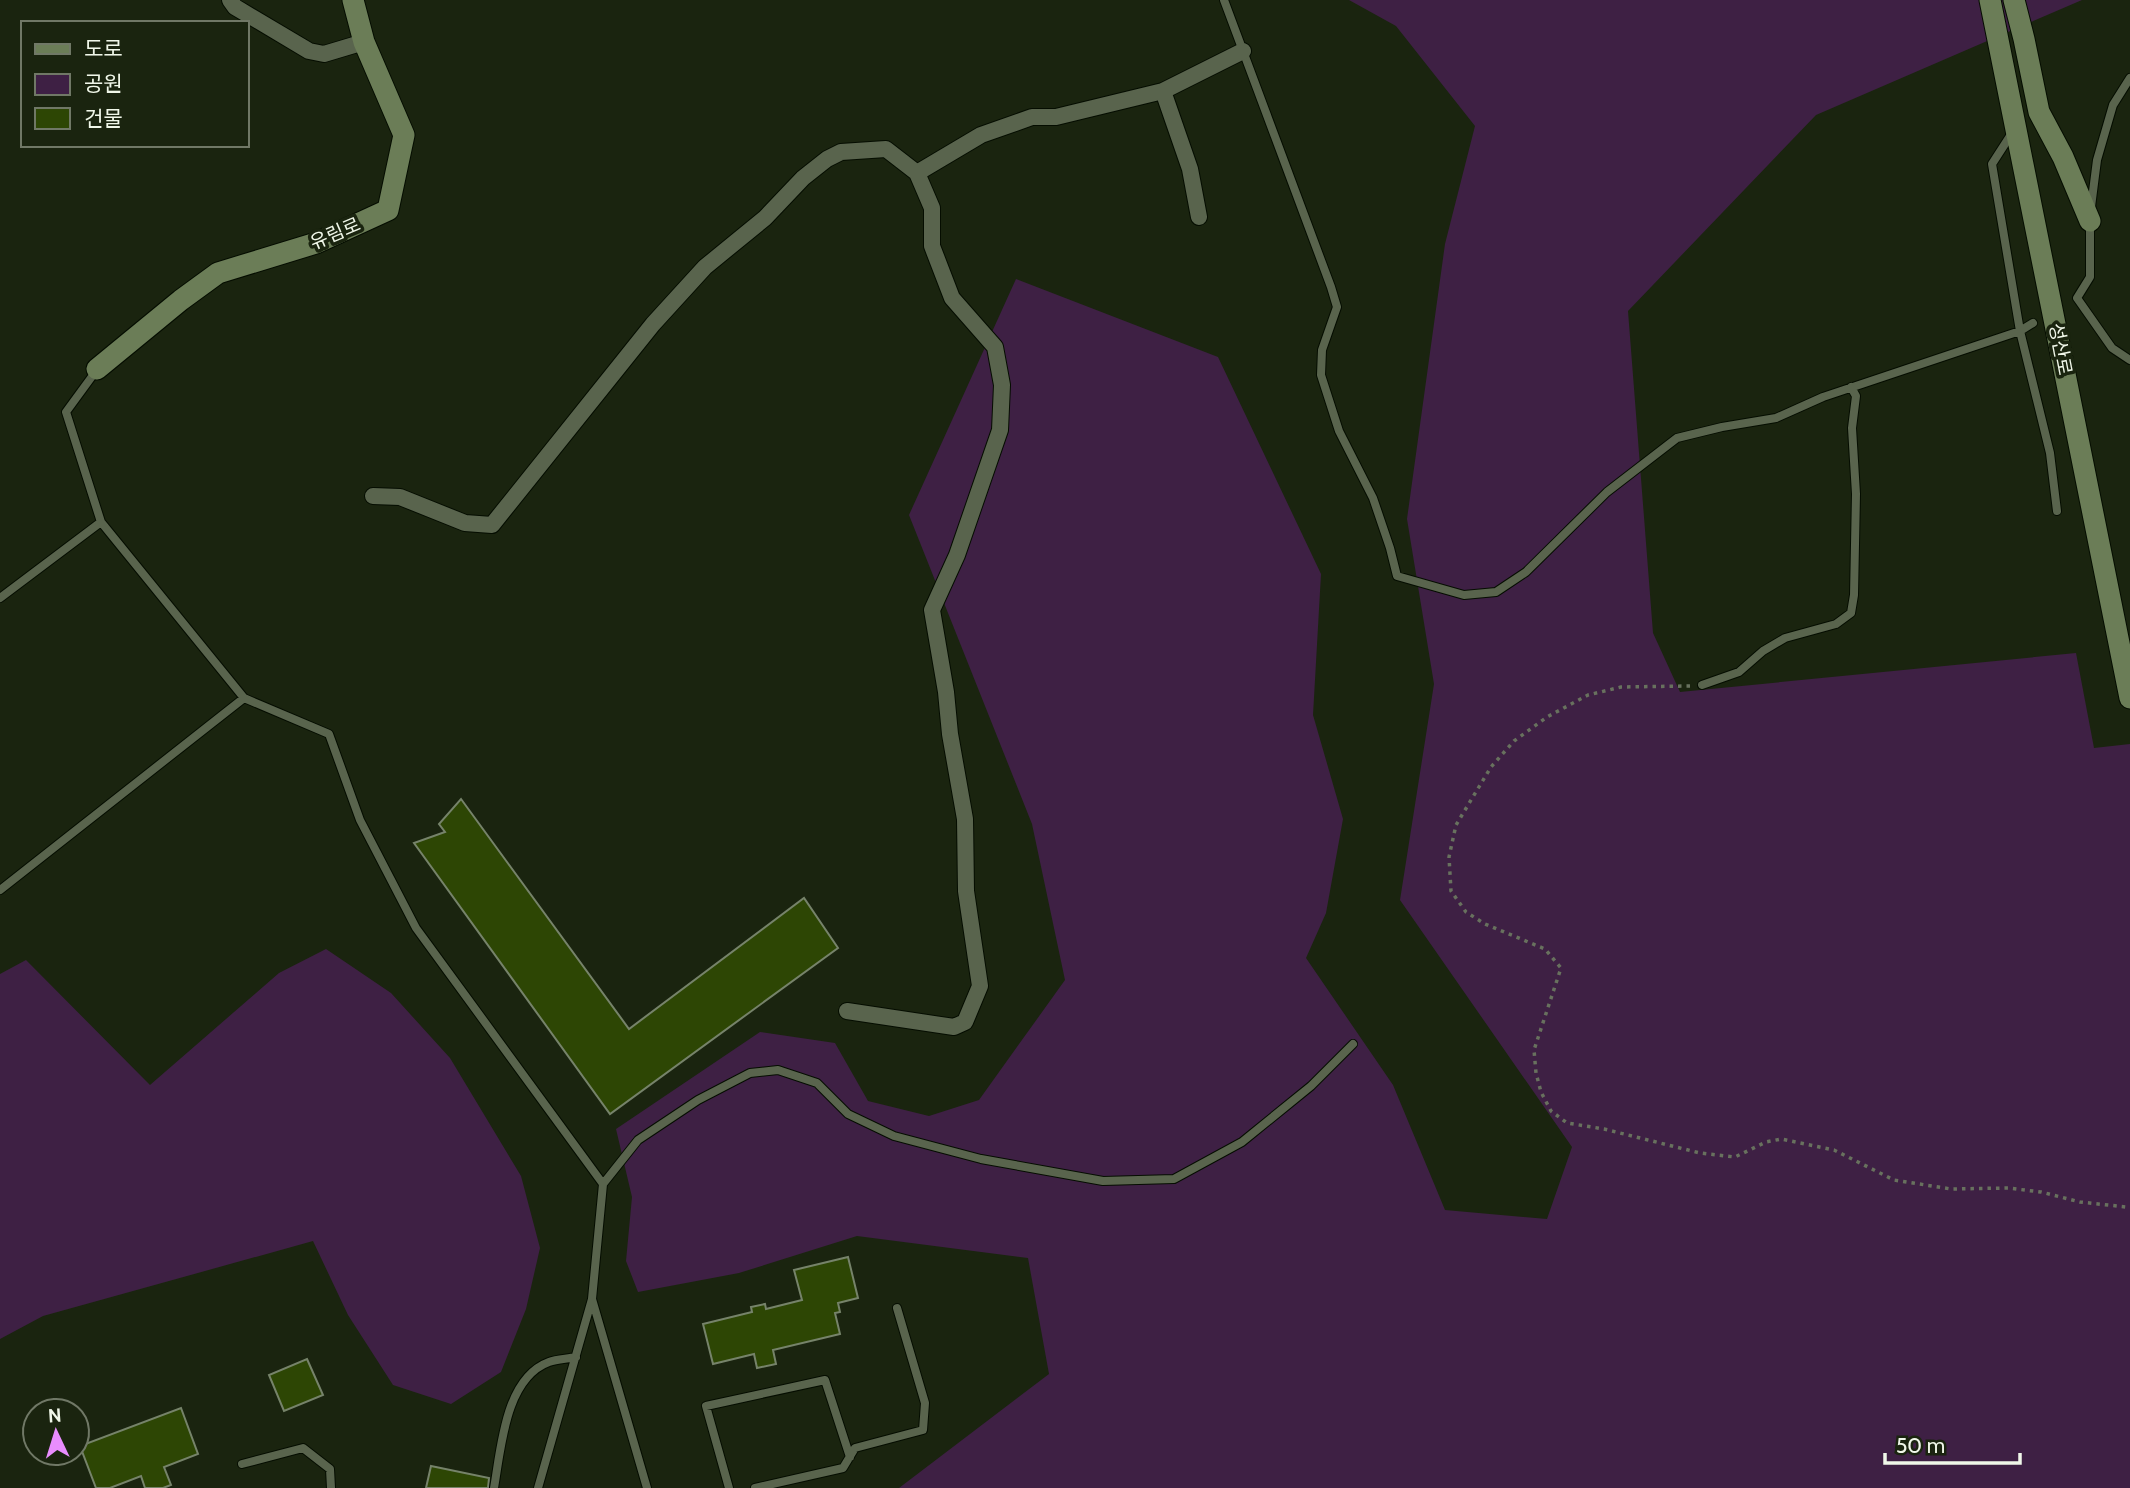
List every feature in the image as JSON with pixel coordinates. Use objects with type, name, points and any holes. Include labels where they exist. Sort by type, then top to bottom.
[{"type":"main road","name":"유림로","points":[[97,369],[218,272],[316,243],[388,210],[404,135],[364,42],[354,0]]},
{"type":"main road","name":"성산로","points":[[1990,0],[2130,698]]},
{"type":"main road","points":[[2014,0],[2039,112],[2063,157],[2090,221]]},
{"type":"street","points":[[230,0],[235,7],[309,51],[324,54],[364,42]]},
{"type":"street","points":[[917,173],[981,135],[1032,117],[1056,117],[1163,91],[1243,51]]},
{"type":"street","points":[[1163,91],[1190,169],[1199,218]]},
{"type":"street","points":[[373,496],[400,497],[465,523],[492,525],[653,324],[705,267],[765,218],[803,178],[827,159],[841,152],[886,149],[917,173],[932,208],[932,246],[952,298],[995,347],[1002,385],[1000,430],[957,555],[932,610],[965,819],[966,891],[980,986],[965,1022],[954,1027],[847,1012]]},
{"type":"lane","points":[[1224,0],[1334,297],[1337,307],[1322,350],[1321,376],[1339,431],[1373,498],[1397,576],[1464,595],[1496,592],[1526,572],[1607,492],[1677,438],[1776,418],[1823,397],[2020,331],[2033,323]]},
{"type":"lane","points":[[2130,78],[2113,105],[2097,160],[2090,221],[2090,277],[2077,298],[2112,348],[2130,360]]},
{"type":"lane","points":[[2015,128],[1993,164],[2020,331],[2050,453],[2057,511]]},
{"type":"lane","points":[[97,369],[66,412],[101,522],[244,698],[329,734],[360,820],[416,928],[603,1184]]},
{"type":"lane","points":[[1702,685],[1739,672],[1763,650],[1785,638],[1836,624],[1851,613],[1854,595],[1856,494],[1852,428],[1856,397],[1851,387]]},
{"type":"lane","points":[[0,598],[101,522]]},
{"type":"lane","points":[[0,890],[244,698]]},
{"type":"lane","points":[[538,1488],[592,1299],[603,1184],[638,1140],[698,1100],[750,1073],[778,1070],[817,1083],[848,1114],[894,1136],[981,1159],[1103,1181],[1174,1179],[1242,1142],[1311,1086],[1353,1044]]},
{"type":"lane","points":[[592,1299],[647,1488]]},
{"type":"lane","points":[[755,1488],[843,1468],[855,1448],[923,1430],[925,1403],[897,1308]]},
{"type":"lane","points":[[494,1488],[507,1414],[524,1379],[547,1363],[576,1357]]},
{"type":"lane","points":[[729,1488],[706,1406],[825,1380],[850,1457]]},
{"type":"lane","points":[[242,1464],[303,1448],[330,1469],[331,1488]]},
{"type":"path","points":[[1702,685],[1621,687],[1588,695],[1547,717],[1514,741],[1491,767],[1456,825],[1449,857],[1451,891],[1466,912],[1485,924],[1545,949],[1561,968],[1534,1050],[1541,1092],[1551,1111],[1567,1123],[1604,1129],[1700,1153],[1735,1157],[1766,1142],[1781,1139],[1834,1150],[1894,1180],[1951,1189],[2008,1188],[2041,1192],[2080,1202],[2126,1208],[2130,1206]]},
{"type":"green space","points":[[1349,0],[2082,0],[1816,115],[1628,311],[1653,633],[1680,692],[2076,653],[2094,748],[2130,744],[2130,1488],[899,1488],[1049,1374],[1028,1258],[857,1236],[739,1273],[638,1292],[626,1261],[632,1197],[616,1129],[760,1032],[835,1043],[868,1101],[929,1116],[979,1100],[1065,980],[1032,824],[909,515],[1016,279],[1218,357],[1321,574],[1313,715],[1343,819],[1326,913],[1306,958],[1393,1085],[1445,1210],[1547,1219],[1572,1147],[1400,900],[1434,684],[1407,519],[1445,244],[1475,126],[1396,26]]},
{"type":"green space","points":[[326,949],[391,993],[450,1058],[521,1176],[540,1248],[526,1309],[501,1372],[451,1404],[393,1385],[348,1315],[313,1241],[43,1316],[0,1339],[0,974],[26,960],[150,1085],[279,973]]},
{"type":"building","points":[[461,799],[629,1029],[804,898],[838,948],[610,1114],[414,843],[445,832],[439,824]]},
{"type":"building","points":[[848,1257],[858,1298],[838,1303],[840,1312],[835,1313],[840,1334],[773,1350],[776,1364],[757,1368],[754,1354],[713,1364],[703,1324],[752,1312],[751,1307],[765,1304],[766,1309],[802,1300],[794,1270]]},
{"type":"building","points":[[307,1359],[323,1395],[284,1411],[269,1375]]},
{"type":"building","points":[[181,1408],[198,1454],[164,1467],[171,1485],[163,1488],[145,1488],[141,1476],[110,1488],[96,1488],[88,1467],[91,1467],[91,1442]]},
{"type":"building","points":[[431,1466],[489,1478],[488,1488],[426,1488]]}]
